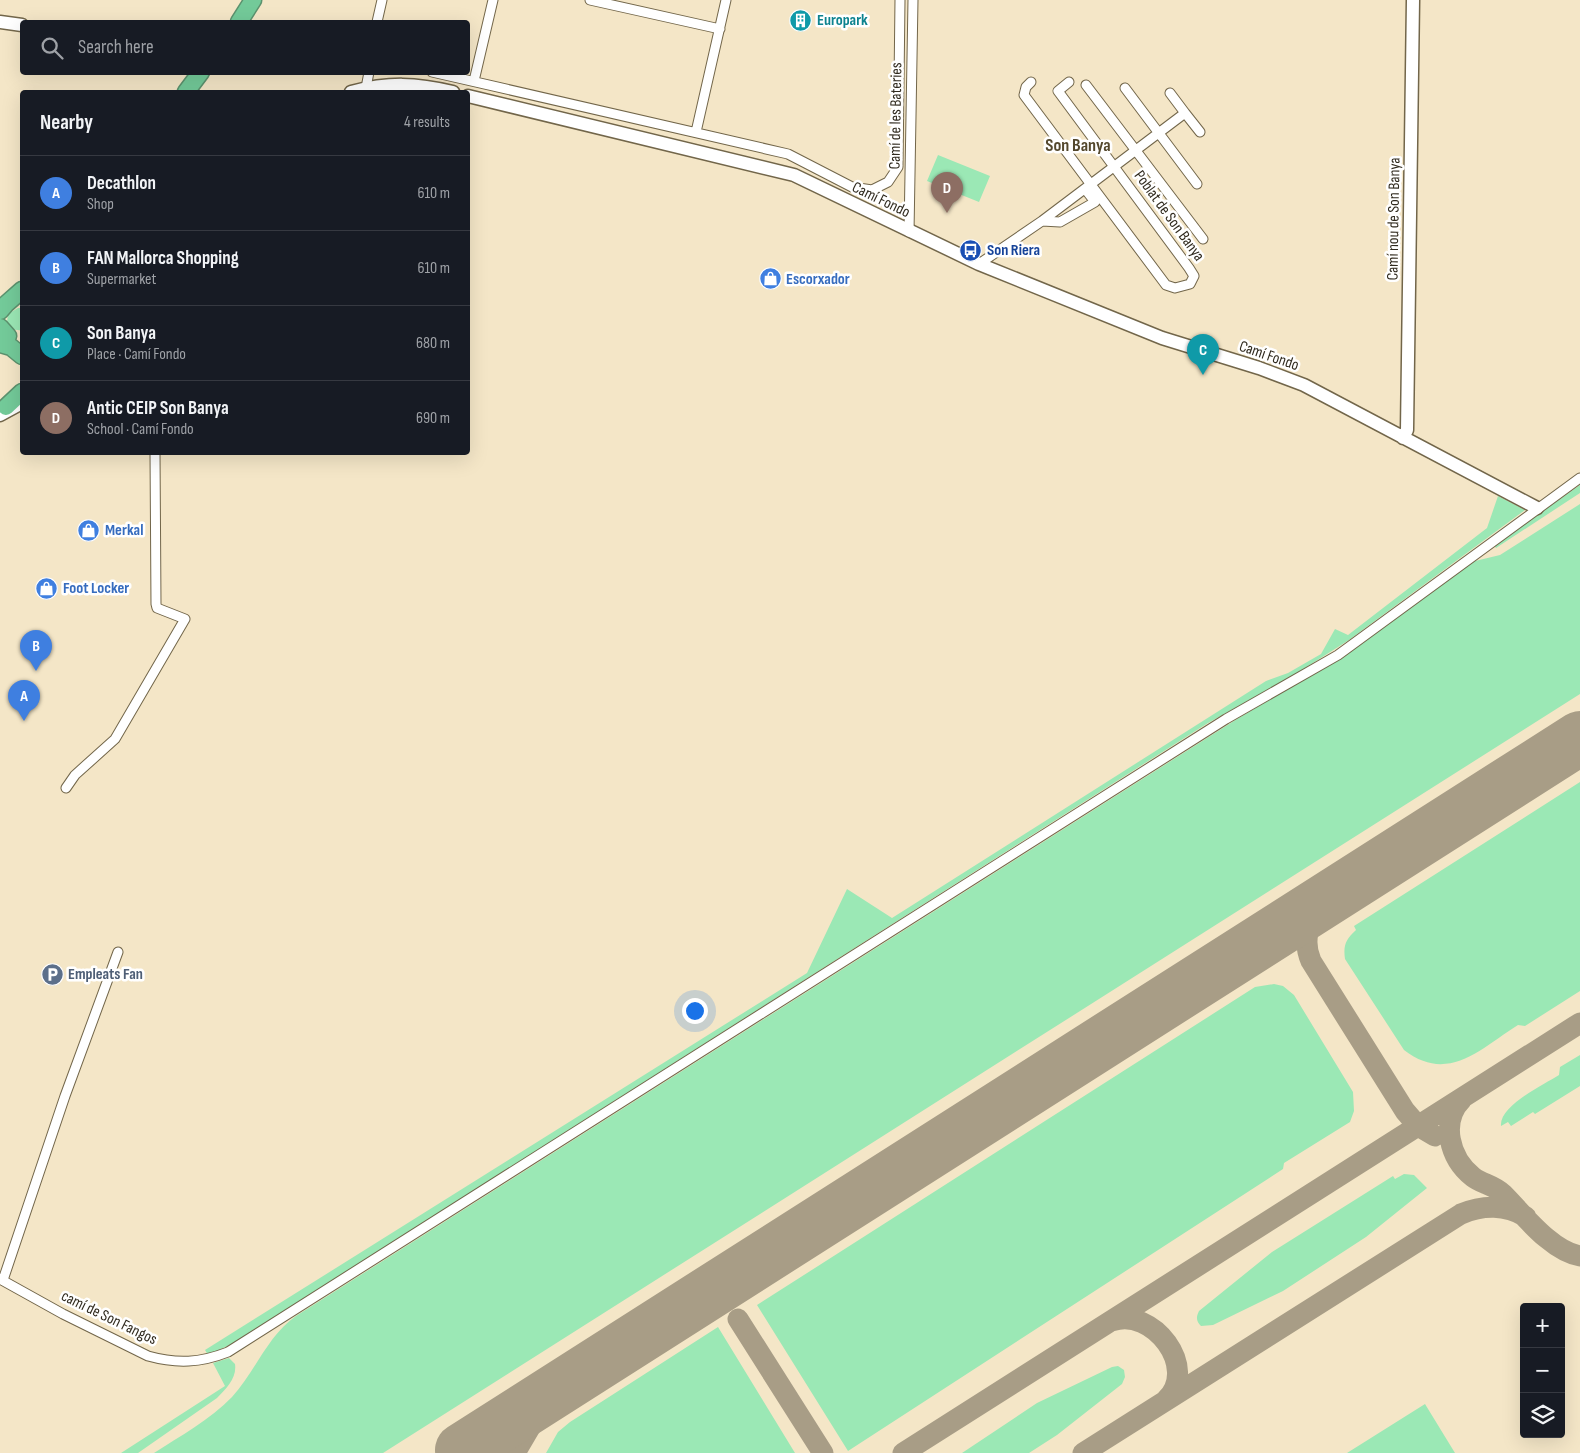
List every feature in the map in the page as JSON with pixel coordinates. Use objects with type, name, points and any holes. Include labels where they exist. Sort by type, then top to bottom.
[{"type":"highway","points":[[235,20],[248,0]]},
{"type":"highway","points":[[240,20],[253,0]]},
{"type":"highway","points":[[246,20],[259,0]]},
{"type":"highway","points":[[182,90],[189,81],[190,75]]},
{"type":"highway","points":[[188,90],[199,75]]},
{"type":"highway","points":[[193,90],[204,75]]},
{"type":"highway","points":[[198,90],[210,75]]},
{"type":"highway","points":[[6,336],[11,347],[20,354]]},
{"type":"highway","points":[[2,412],[20,394]]},
{"type":"street","points":[[378,20],[382,0]]},
{"type":"street","points":[[474,82],[493,0]]},
{"type":"street","points":[[590,0],[720,29]]},
{"type":"street","points":[[696,132],[726,0]]},
{"type":"street","points":[[445,75],[788,154],[852,187],[872,190],[888,182],[898,167],[900,0]]},
{"type":"street","name":"Camí de les Bateries","points":[[909,232],[912,0]]},
{"type":"street","name":"Camí nou de Son Banya","points":[[1403,438],[1407,430],[1413,0]]},
{"type":"street","points":[[0,22],[20,26]]},
{"type":"street","points":[[366,88],[368,75]]},
{"type":"street","name":"Poblat de Son Banya","points":[[1032,82],[1026,87],[1024,95],[1089,186],[1166,285],[1175,288],[1190,284],[1194,276],[1189,268],[1058,91],[1069,82]]},
{"type":"street","points":[[358,90],[393,84],[421,85],[444,90]]},
{"type":"street","name":"Poblat de Son Banya","points":[[1086,85],[1203,239]]},
{"type":"street","points":[[1125,88],[1196,184]]},
{"type":"street","points":[[1170,93],[1200,132]]},
{"type":"street","name":"Camí Fondo","points":[[470,96],[794,175],[909,232],[979,264],[1162,338],[1259,368],[1304,386],[1537,508]]},
{"type":"street","name":"Poblat de Son Banya","points":[[979,264],[1042,221],[1185,113]]},
{"type":"street","points":[[1042,221],[1060,222],[1095,202],[1089,186]]},
{"type":"street","points":[[2,412],[20,399]]},
{"type":"street","points":[[2,412],[20,404]]},
{"type":"street","points":[[66,788],[75,775],[115,739],[184,619],[158,608],[156,604],[155,455]]},
{"type":"street","name":"camí de Son Fangos","points":[[1,1280],[148,1356],[176,1362],[210,1359],[247,1343],[1226,719],[1338,655],[1580,478]]},
{"type":"street","points":[[1,1280],[65,1096],[118,952]]},
{"type":"green space","points":[[938,155],[990,176],[979,202],[927,181]]},
{"type":"green space","points":[[20,308],[20,330],[13,329],[7,322],[8,314]]},
{"type":"green space","points":[[1580,485],[1580,493],[1496,548],[1494,545]]},
{"type":"green space","points":[[1498,496],[1525,510],[1349,640],[1294,675],[1208,723],[236,1342],[208,1355],[205,1350],[807,973],[847,889],[892,918],[1266,681],[1288,673],[1321,654],[1335,629],[1348,635],[1487,528]]},
{"type":"green space","points":[[1580,504],[1580,694],[383,1453],[154,1453],[214,1413],[232,1397],[277,1333],[296,1316],[1237,719],[1344,656],[1471,562],[1500,555]]},
{"type":"green space","points":[[1580,782],[1580,991],[1525,1026],[1518,1025],[1463,1059],[1435,1064],[1420,1060],[1404,1050],[1345,959],[1345,946],[1350,936],[1356,930],[1354,926]]},
{"type":"green space","points":[[1274,984],[1283,986],[1294,995],[1353,1092],[1354,1111],[1350,1122],[1284,1163],[1283,1169],[848,1451],[757,1305],[1255,987]]},
{"type":"green space","points":[[1580,1055],[1580,1086],[1535,1114],[1533,1112],[1511,1126],[1508,1122],[1501,1126],[1502,1118],[1514,1104],[1559,1075],[1560,1067]]},
{"type":"green space","points":[[1404,1174],[1414,1175],[1427,1188],[1366,1237],[1283,1291],[1213,1325],[1201,1326],[1199,1324],[1197,1315],[1199,1311],[1272,1252],[1393,1176],[1395,1179]]},
{"type":"green space","points":[[718,1327],[795,1453],[546,1453],[558,1432],[570,1422]]},
{"type":"green space","points":[[229,1358],[235,1364],[233,1378],[228,1387],[217,1398],[138,1453],[121,1453],[225,1386],[213,1363]]},
{"type":"green space","points":[[1118,1366],[1124,1370],[1125,1377],[1122,1384],[1057,1435],[1029,1453],[962,1453],[1037,1403],[1112,1367]]},
{"type":"green space","points":[[1425,1404],[1455,1453],[1347,1453]]},
{"type":"taxiway","points":[[1322,901],[1311,923],[1307,937],[1308,953],[1311,961],[1405,1111],[1418,1126],[1435,1136]]},
{"type":"taxiway","points":[[903,1453],[1580,1023]]},
{"type":"taxiway","points":[[1462,1099],[1455,1108],[1449,1128],[1453,1150],[1458,1160],[1473,1177],[1503,1194],[1548,1239],[1569,1253],[1580,1256]]},
{"type":"taxiway","points":[[1083,1453],[1461,1214],[1477,1209],[1494,1207],[1510,1210],[1526,1217]]},
{"type":"taxiway","points":[[738,1319],[823,1453]]},
{"type":"taxiway","points":[[1112,1321],[1127,1319],[1142,1323],[1156,1331],[1167,1343],[1174,1357],[1178,1372],[1175,1387],[1166,1400]]},
{"type":"taxiway","points":[[515,1453],[545,1402],[557,1389]]},
{"type":"runway","points":[[462,1450],[1580,738]]},
{"type":"place","name":"Europark","points":[[801,20]]},
{"type":"place","name":"Antic CEIP Son Banya","points":[[947,213]]},
{"type":"place","name":"Son Riera","points":[[971,250]]},
{"type":"place","name":"Escorxador","points":[[770,279]]},
{"type":"place","name":"Son Banya","points":[[1203,375]]},
{"type":"place","name":"Merkal","points":[[89,530]]},
{"type":"place","name":"Foot Locker","points":[[47,588]]},
{"type":"place","name":"FAN Mallorca Shopping","points":[[36,671]]},
{"type":"place","name":"Decathlon","points":[[24,721]]},
{"type":"place","name":"Empleats Fan","points":[[52,974]]},
{"type":"district","name":"Son Banya","points":[[1078,145]]}]
